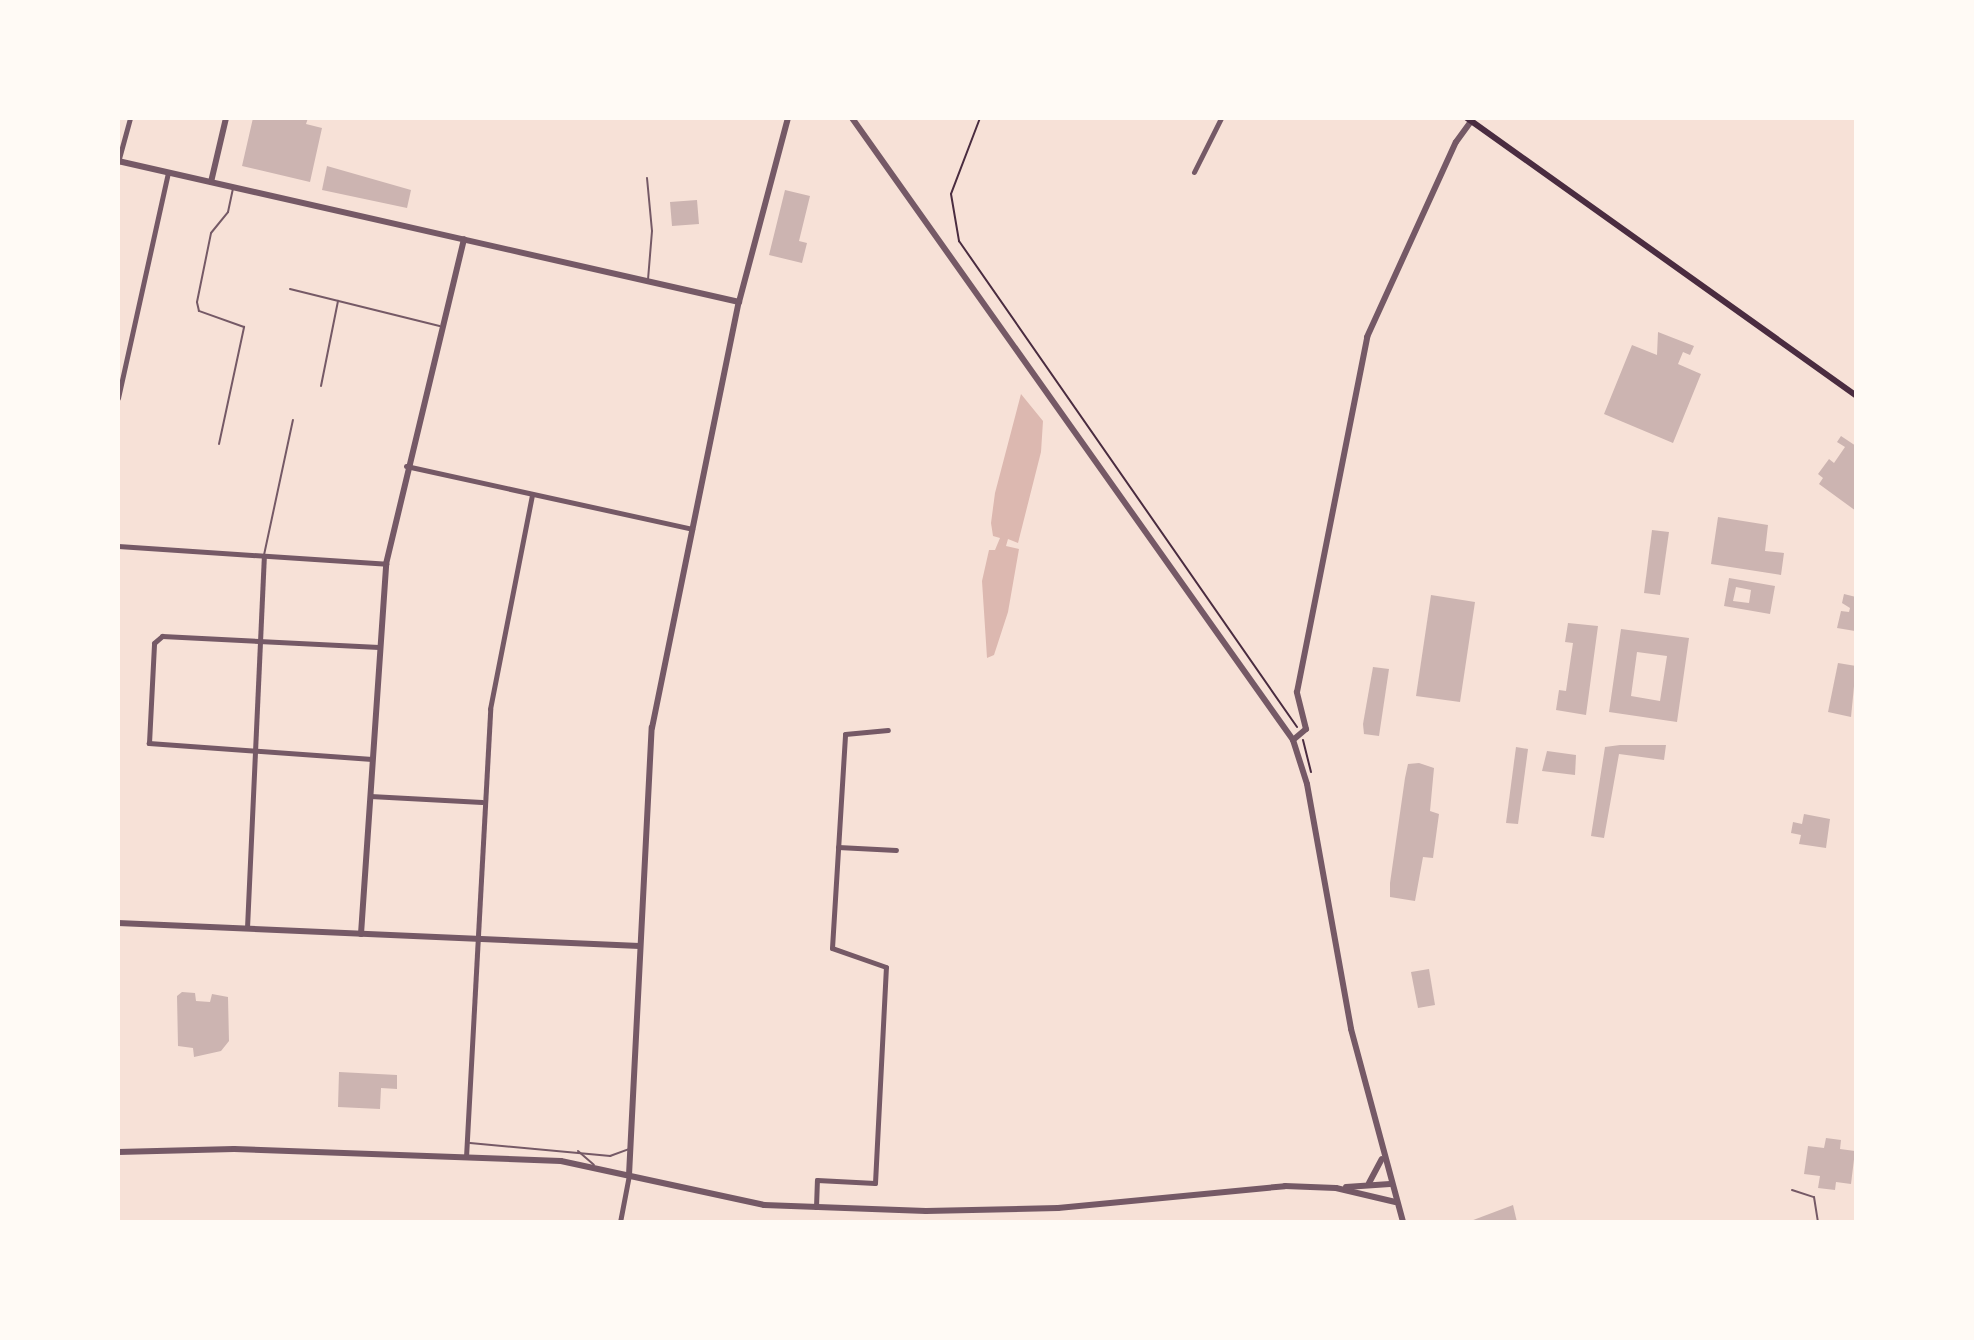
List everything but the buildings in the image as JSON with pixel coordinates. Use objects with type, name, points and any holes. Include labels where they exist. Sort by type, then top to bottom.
[{"type":"main road","points":[[1469,119],[1856,395]]},
{"type":"street","points":[[130,118],[118,162],[739,302]]},
{"type":"street","points":[[211,182],[226,118]]},
{"type":"street","points":[[618,1220],[629,1175],[632,1145],[650,744],[739,302],[788,118]]},
{"type":"street","points":[[852,118],[1293,740],[1307,784],[1334,951],[1382,1155],[1403,1222]]},
{"type":"street","points":[[1194,172],[1221,118]]},
{"type":"street","points":[[1293,740],[1306,729],[1297,692],[1367,337],[1469,119]]},
{"type":"street","points":[[118,398],[168,173]]},
{"type":"street","points":[[361,934],[386,564],[406,466],[464,239]]},
{"type":"street","points":[[406,466],[692,529]]},
{"type":"street","points":[[466,1157],[482,802],[496,663],[532,494]]},
{"type":"street","points":[[118,546],[386,564]]},
{"type":"street","points":[[247,928],[264,556]]},
{"type":"street","points":[[372,759],[149,743],[156,638],[379,647]]},
{"type":"street","points":[[816,1207],[817,1180],[875,1183],[886,967],[832,948],[845,734],[888,730]]},
{"type":"street","points":[[370,796],[482,802]]},
{"type":"street","points":[[838,847],[896,850]]},
{"type":"street","points":[[118,923],[639,946]]},
{"type":"street","points":[[118,1152],[234,1149],[594,1165],[716,1198],[816,1207],[1000,1212],[1257,1187],[1336,1188],[1395,1202]]},
{"type":"street","points":[[1369,1183],[1382,1155]]},
{"type":"street","points":[[1336,1188],[1369,1183],[1390,1184]]},
{"type":"street","points":[[1370,1194],[1390,1184]]},
{"type":"lane","points":[[647,178],[652,231],[647,281]]},
{"type":"lane","points":[[219,444],[244,327],[199,311],[197,302],[211,233],[228,212],[233,187]]},
{"type":"lane","points":[[290,289],[442,326]]},
{"type":"lane","points":[[321,386],[338,301]]},
{"type":"lane","points":[[264,556],[293,420]]},
{"type":"lane","points":[[467,1142],[616,1156],[632,1145]]},
{"type":"lane","points":[[577,1150],[594,1165]]},
{"type":"lane","points":[[1792,1190],[1814,1197],[1818,1222]]},
{"type":"path","points":[[980,118],[951,194],[959,241],[1297,727]]},
{"type":"path","points":[[1307,747],[1313,782]]},
{"type":"shaded area","points":[[1021,394],[1043,421],[1041,452],[1018,543],[1008,539],[1006,546],[1019,549],[1008,612],[994,655],[987,658],[982,581],[989,550],[995,550],[1000,538],[993,536],[991,523],[995,493]]}]
